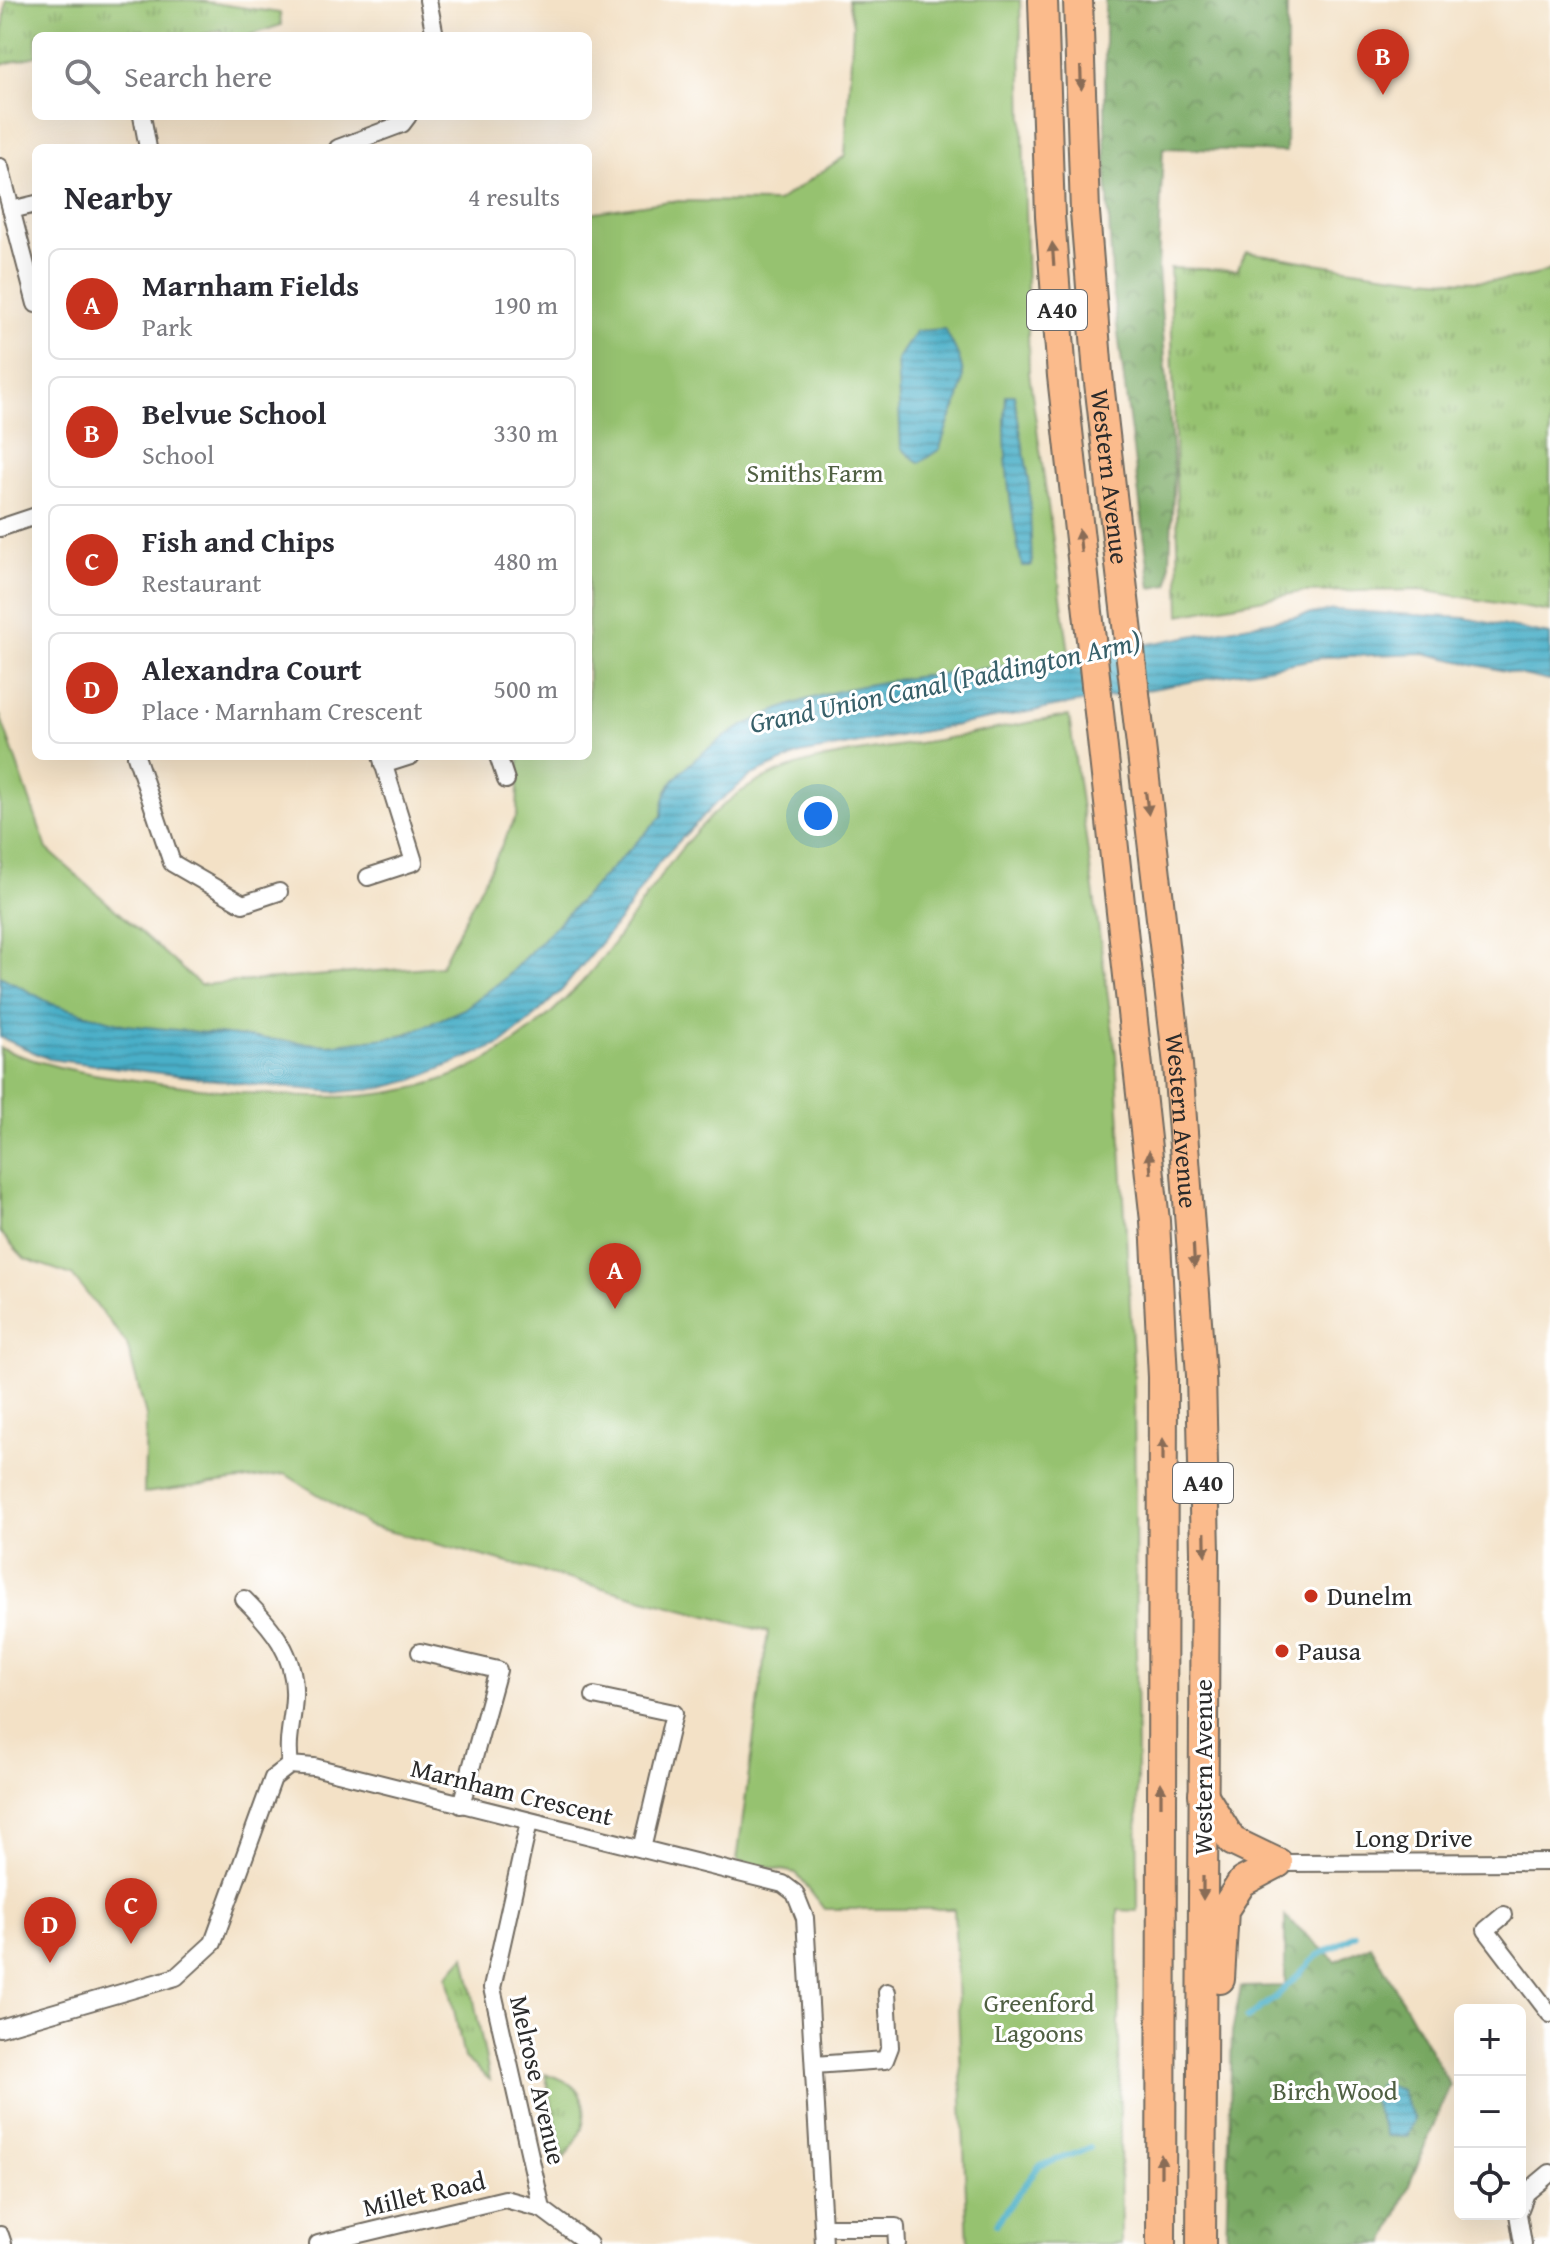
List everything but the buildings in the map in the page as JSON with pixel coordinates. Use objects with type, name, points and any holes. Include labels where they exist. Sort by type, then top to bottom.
[{"type":"highway","name":"Western Avenue","points":[[1043,0],[1053,260],[1088,618],[1142,1080],[1155,1221],[1163,1377],[1161,2244]]},
{"type":"highway","name":"Western Avenue","points":[[1078,0],[1085,212],[1098,374],[1191,1206],[1201,1375],[1204,1523],[1202,2244]]},
{"type":"highway","points":[[1203,1794],[1232,1841],[1278,1863]]},
{"type":"highway","points":[[1202,2244],[1224,1910],[1242,1882],[1278,1863]]},
{"type":"street","points":[[428,0],[434,32]]},
{"type":"street","points":[[143,120],[147,144]]},
{"type":"street","points":[[349,144],[402,124],[405,120]]},
{"type":"street","points":[[0,167],[32,289]]},
{"type":"street","points":[[11,210],[32,205]]},
{"type":"street","points":[[0,528],[32,517]]},
{"type":"street","points":[[137,760],[172,863],[243,904],[279,892]]},
{"type":"street","points":[[368,877],[414,862],[382,760]]},
{"type":"street","points":[[499,760],[506,780]]},
{"type":"street","points":[[0,2028],[176,1977],[213,1943],[273,1778],[290,1765],[286,1743],[294,1699],[291,1666],[277,1633],[244,1599]]},
{"type":"street","points":[[420,1652],[498,1670],[461,1805]]},
{"type":"street","points":[[594,1696],[674,1713],[642,1849]]},
{"type":"street","name":"Marnham Crescent","points":[[290,1765],[314,1767],[783,1884],[795,1893],[805,1918],[824,2236]]},
{"type":"street","name":"Melrose Avenue","points":[[529,1822],[492,1988],[542,2209]]},
{"type":"street","name":"Long Drive","points":[[1278,1863],[1550,1862]]},
{"type":"street","points":[[1504,1915],[1486,1930],[1550,2014]]},
{"type":"street","points":[[814,2065],[885,2060],[890,2047],[887,1992]]},
{"type":"street","points":[[1526,2193],[1550,2173]]},
{"type":"street","name":"Millet Road","points":[[318,2244],[505,2199],[542,2209]]},
{"type":"street","points":[[542,2209],[589,2244]]},
{"type":"street","points":[[1520,2220],[1523,2244]]},
{"type":"street","points":[[824,2236],[896,2227],[897,2244]]},
{"type":"street","points":[[0,2235],[3,2244]]},
{"type":"green space","points":[[6,0],[194,0],[280,13],[281,25],[259,32],[32,32],[32,57],[0,65]]},
{"type":"green space","name":"Smiths Farm","points":[[848,0],[1020,0],[1029,373],[1071,666],[858,696],[657,826],[479,1006],[366,1049],[138,1036],[32,1001],[0,977],[0,715],[47,849],[200,985],[441,966],[517,815],[519,760],[592,760],[592,212],[670,201],[777,202],[845,156],[853,25]]},
{"type":"green space","points":[[1105,0],[1287,0],[1286,152],[1163,148],[1158,269],[1174,471],[1169,585],[1151,588],[1113,295],[1105,142]]},
{"type":"green space","points":[[1246,252],[1445,280],[1521,278],[1550,270],[1550,612],[1421,590],[1301,592],[1180,615],[1170,268],[1237,270]]},
{"type":"green space","name":"Greenford Lagoons","points":[[1069,716],[1116,1054],[1134,1378],[1138,1911],[1118,1910],[1121,2244],[968,2244],[954,1909],[824,1909],[796,1873],[737,1861],[768,1632],[369,1526],[285,1474],[144,1493],[146,1416],[127,1344],[72,1275],[25,1259],[0,1232],[0,1048],[45,1063],[90,1073],[183,1086],[297,1096],[349,1097],[398,1091],[445,1079],[490,1058],[535,1027],[580,984],[693,835],[739,793],[786,769],[812,762]]},
{"type":"green space","name":"Birch Wood","points":[[1285,1916],[1336,1961],[1371,1945],[1450,2085],[1385,2244],[1226,2244],[1232,2032],[1241,1987],[1285,1986]]},
{"type":"green space","points":[[465,1956],[490,2080],[464,2058],[447,1976]]},
{"type":"green space","points":[[545,2074],[562,2079],[573,2087],[581,2097],[584,2108],[580,2132],[564,2158]]},
{"type":"water","points":[[944,329],[961,364],[962,389],[940,449],[919,463],[901,448],[897,360],[916,331]]},
{"type":"water","points":[[1006,395],[1014,395],[1029,479],[1032,566],[1022,566],[1011,502],[1006,460]]},
{"type":"water","name":"Grand Union Canal (Paddington Arm)","points":[[1335,610],[1465,618],[1550,635],[1550,681],[1423,653],[1325,657],[800,754],[752,775],[713,806],[659,862],[622,917],[562,990],[501,1044],[413,1080],[382,1088],[338,1092],[49,1059],[0,1037],[0,976],[52,1004],[126,1025],[328,1045],[402,1036],[464,1009],[504,979],[662,816],[667,792],[680,773],[731,733],[773,712],[818,696],[864,685],[1089,654]]},
{"type":"water","points":[[1380,2083],[1401,2090],[1414,2120],[1407,2137],[1387,2136],[1372,2100]]},
{"type":"waterway","points":[[1247,2018],[1276,1997],[1317,1956],[1355,1935]]},
{"type":"waterway","points":[[996,2224],[1039,2166],[1090,2148]]},
{"type":"place","name":"Belvue School","points":[[1383,95]]},
{"type":"place","name":"Marnham Fields","points":[[615,1309]]},
{"type":"place","name":"Dunelm","points":[[1311,1596]]},
{"type":"place","name":"Pausa","points":[[1282,1651]]},
{"type":"place","name":"Fish and Chips","points":[[131,1944]]},
{"type":"place","name":"Alexandra Court","points":[[50,1963]]}]
